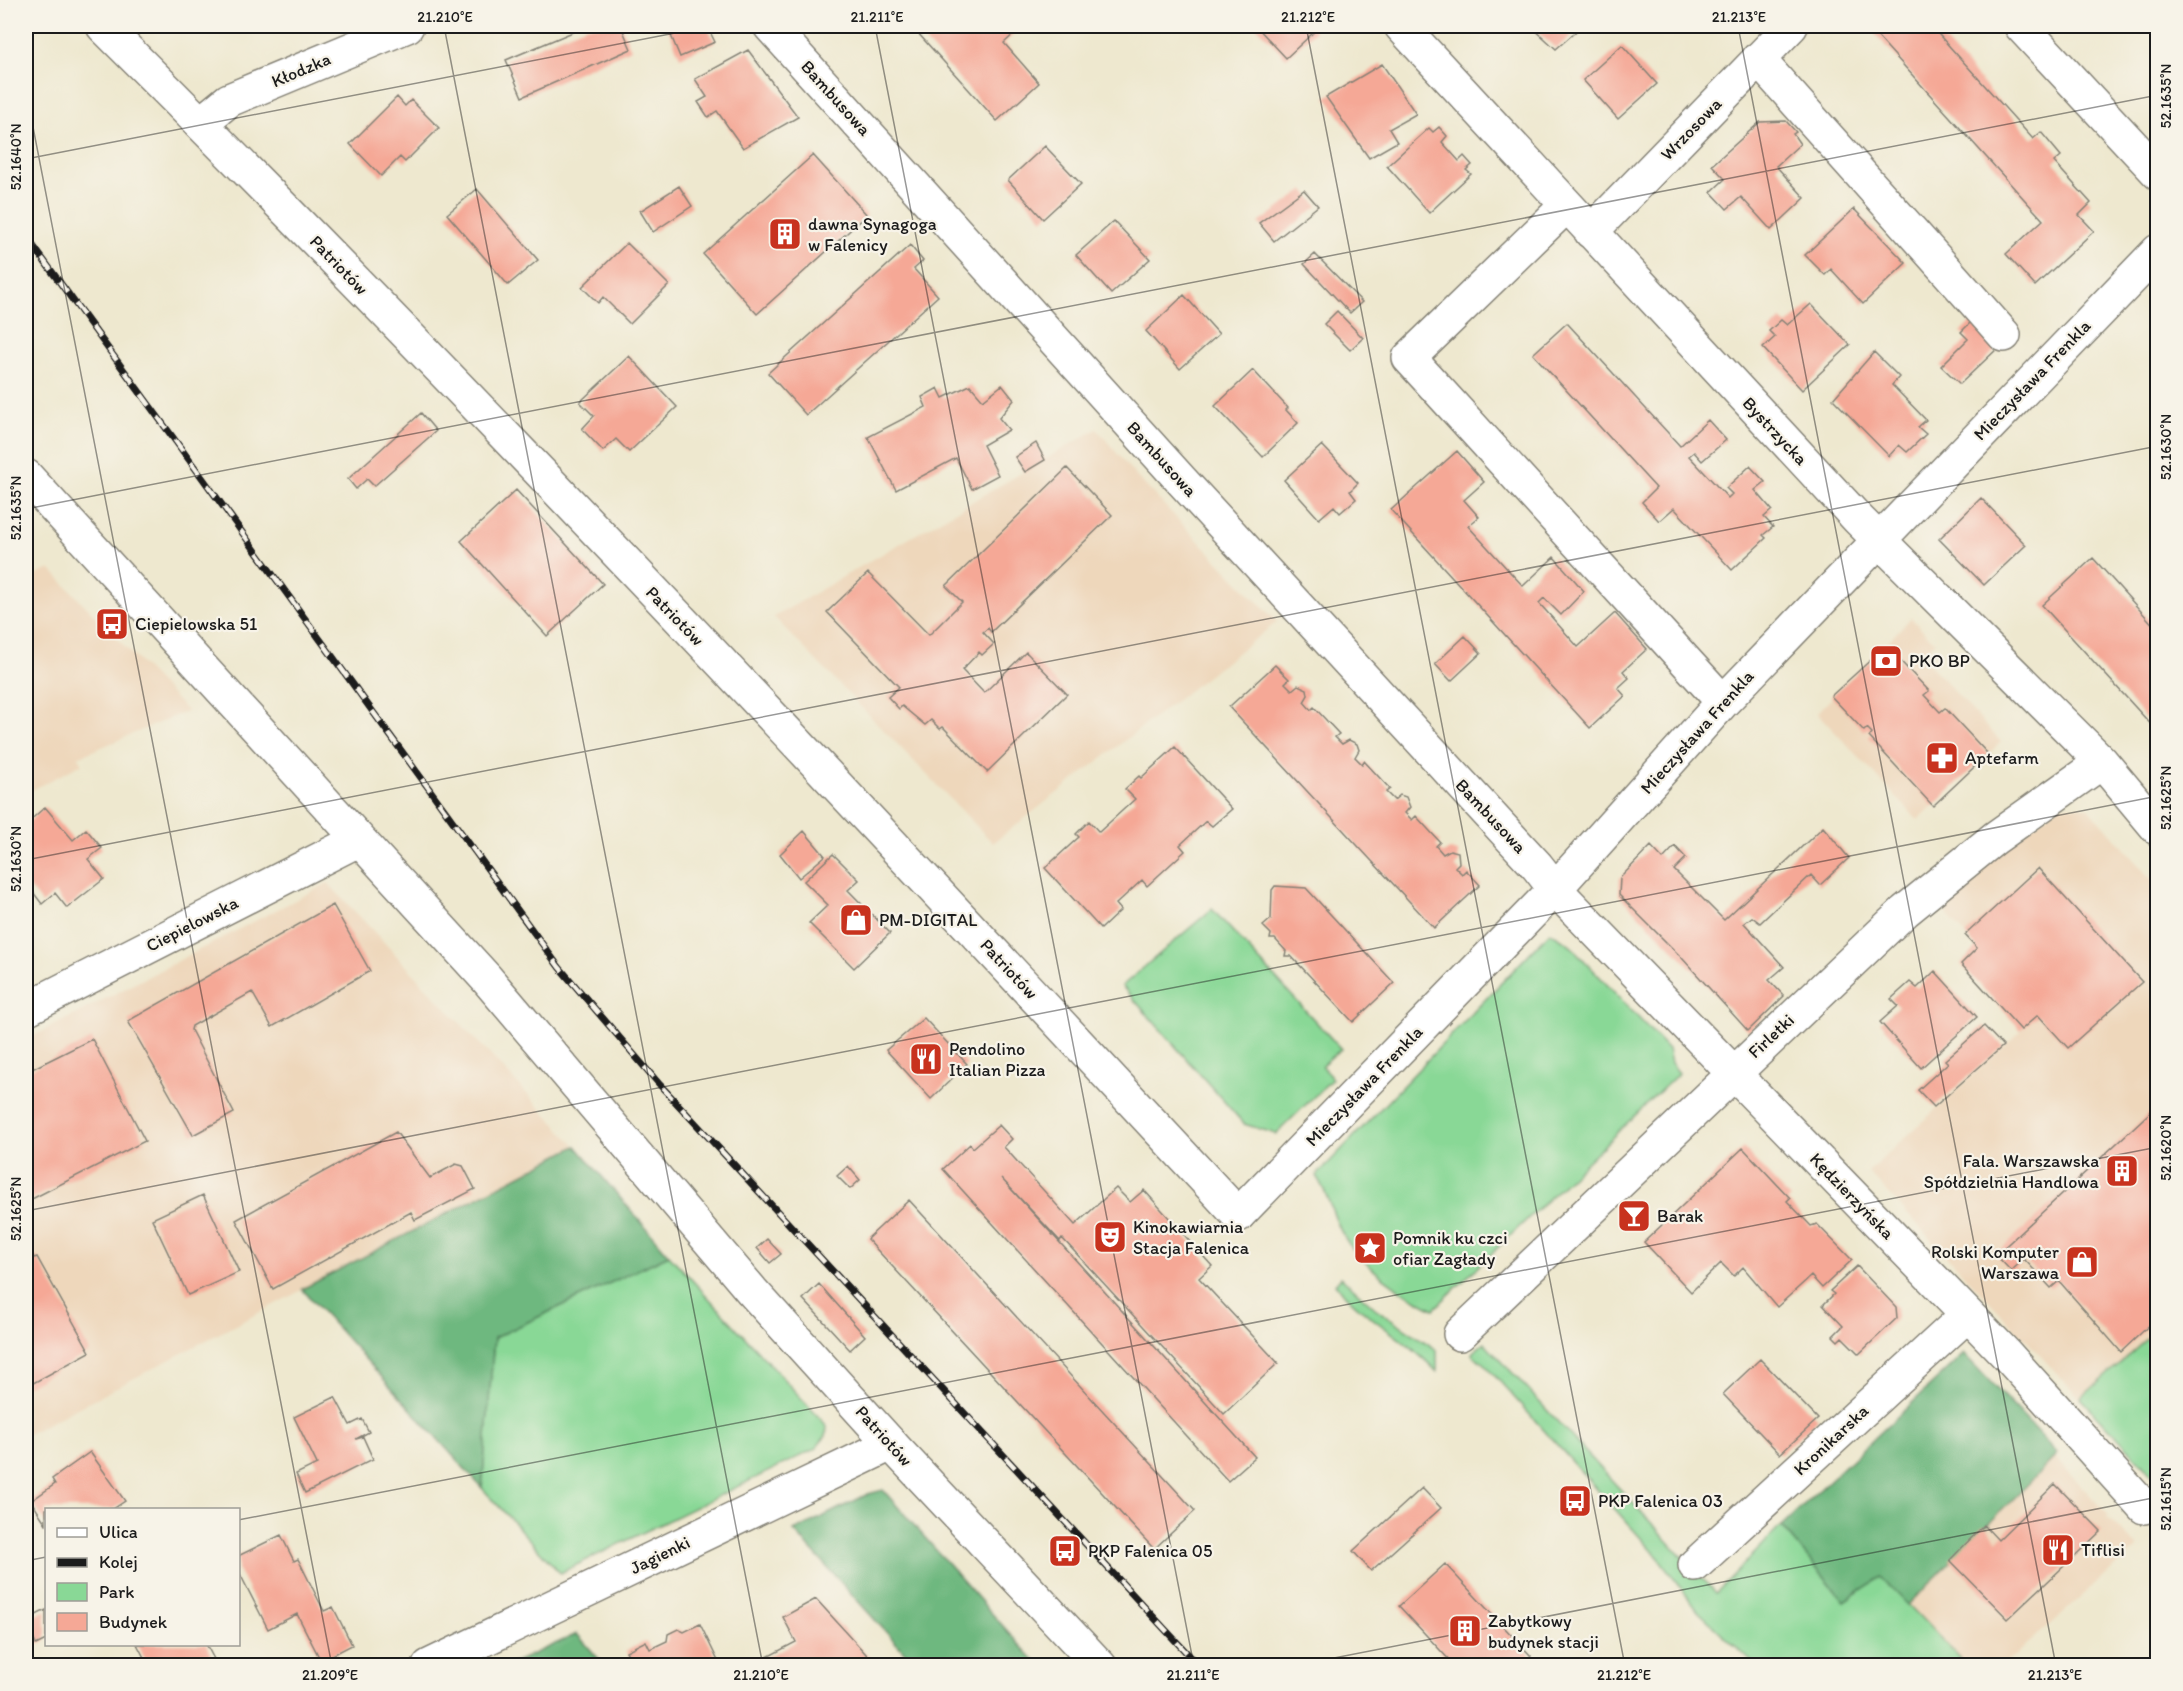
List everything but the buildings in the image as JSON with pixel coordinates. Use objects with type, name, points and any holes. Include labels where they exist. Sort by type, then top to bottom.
[{"type":"street","name":"Patriotów","points":[[103,26],[201,123],[502,434],[948,903],[1238,1215]]},
{"type":"street","name":"Kłodzka","points":[[201,123],[229,99],[407,26]]},
{"type":"street","name":"Bambusowa","points":[[770,26],[1181,480],[1556,889]]},
{"type":"street","name":"Bystrzycka","points":[[1401,26],[1877,539],[2102,762],[2157,829]]},
{"type":"street","name":"Wrzosowa","points":[[1591,232],[1791,26]]},
{"type":"street","points":[[2020,26],[2157,172]]},
{"type":"street","points":[[1758,59],[2004,334]]},
{"type":"street","points":[[1566,206],[1409,358],[1723,702]]},
{"type":"street","name":"Mieczysława Frenkla","points":[[1238,1215],[1556,889],[1723,702],[1877,539],[2157,251]]},
{"type":"street","name":"Patriotów","points":[[26,476],[486,978],[753,1291],[891,1444],[1100,1665]]},
{"type":"street","name":"Firletki","points":[[1460,1334],[1905,911],[1995,838],[2102,762]]},
{"type":"street","name":"Ciepielowska","points":[[26,1009],[358,840]]},
{"type":"street","name":"Kędzierzyńska","points":[[1556,889],[2045,1396],[2144,1507]]},
{"type":"street","name":"Kronikarska","points":[[1695,1565],[1967,1315]]},
{"type":"street","name":"Jagienki","points":[[429,1665],[891,1444]]},
{"type":"shaded area","points":[[1097,429],[1135,475],[1277,622],[993,843],[774,617]]},
{"type":"shaded area","points":[[50,569],[187,711],[78,757],[82,764],[26,793],[26,580]]},
{"type":"shaded area","points":[[1911,618],[1935,642],[1921,655],[2001,742],[1918,820],[1817,713]]},
{"type":"shaded area","points":[[2059,806],[2088,807],[2157,885],[2157,1480],[1868,1172],[2038,1015],[1936,902]]},
{"type":"shaded area","points":[[328,883],[576,1146],[26,1435],[26,1040]]},
{"type":"shaded area","points":[[2055,1457],[2109,1516],[2107,1518],[2138,1547],[2004,1665],[1966,1665],[1908,1605]]},
{"type":"green space","points":[[1212,909],[1341,1049],[1322,1065],[1332,1079],[1276,1134],[1244,1124],[1122,986]]},
{"type":"green space","points":[[1550,932],[1567,942],[1668,1049],[1671,1063],[1679,1073],[1434,1309],[1383,1278],[1360,1257],[1343,1235],[1316,1176]]},
{"type":"green space","points":[[576,1146],[669,1255],[494,1338],[482,1488],[302,1289]]},
{"type":"green space","points":[[669,1255],[827,1426],[826,1436],[815,1449],[560,1573],[482,1488],[494,1338]]},
{"type":"green space","points":[[1341,1277],[1375,1308],[1437,1350],[1437,1372],[1412,1349],[1359,1308],[1335,1284]]},
{"type":"green space","points":[[2157,1330],[2157,1480],[2081,1398]]},
{"type":"green space","points":[[1484,1342],[1716,1593],[1781,1526],[1844,1601],[1881,1576],[1966,1665],[1755,1665],[1698,1611],[1658,1557],[1485,1365],[1472,1354]]},
{"type":"green space","points":[[1964,1354],[2057,1453],[1908,1605],[1881,1577],[1844,1601],[1781,1526]]},
{"type":"green space","points":[[883,1490],[1039,1665],[916,1665],[794,1531],[868,1494]]},
{"type":"green space","points":[[577,1634],[604,1665],[509,1665]]},
{"type":"railway","points":[[26,236],[559,967],[660,1085],[1199,1666]]},
{"type":"place","name":"dawna Synagoga w Falenicy","points":[[785,234]]},
{"type":"place","name":"Ciepielowska 51","points":[[112,624]]},
{"type":"place","name":"PKO BP","points":[[1886,661]]},
{"type":"place","name":"Aptefarm","points":[[1942,758]]},
{"type":"place","name":"PM-DIGITAL","points":[[856,920]]},
{"type":"place","name":"Pendolino Italian Pizza","points":[[926,1059]]},
{"type":"place","name":"Fala. Warszawska Spółdzielnia Handlowa","points":[[2122,1171]]},
{"type":"place","name":"Barak","points":[[1634,1216]]},
{"type":"place","name":"Kinokawiarnia Stacja Falenica","points":[[1110,1237]]},
{"type":"place","name":"Pomnik ku czci ofiar Zagłady","points":[[1370,1248]]},
{"type":"place","name":"Rolski Komputer Warszawa","points":[[2082,1262]]},
{"type":"place","name":"PKP Falenica 03","points":[[1575,1501]]},
{"type":"place","name":"Tiflisi","points":[[2058,1550]]},
{"type":"place","name":"PKP Falenica 05","points":[[1065,1551]]},
{"type":"place","name":"Zabytkowy budynek stacji","points":[[1465,1631]]}]
